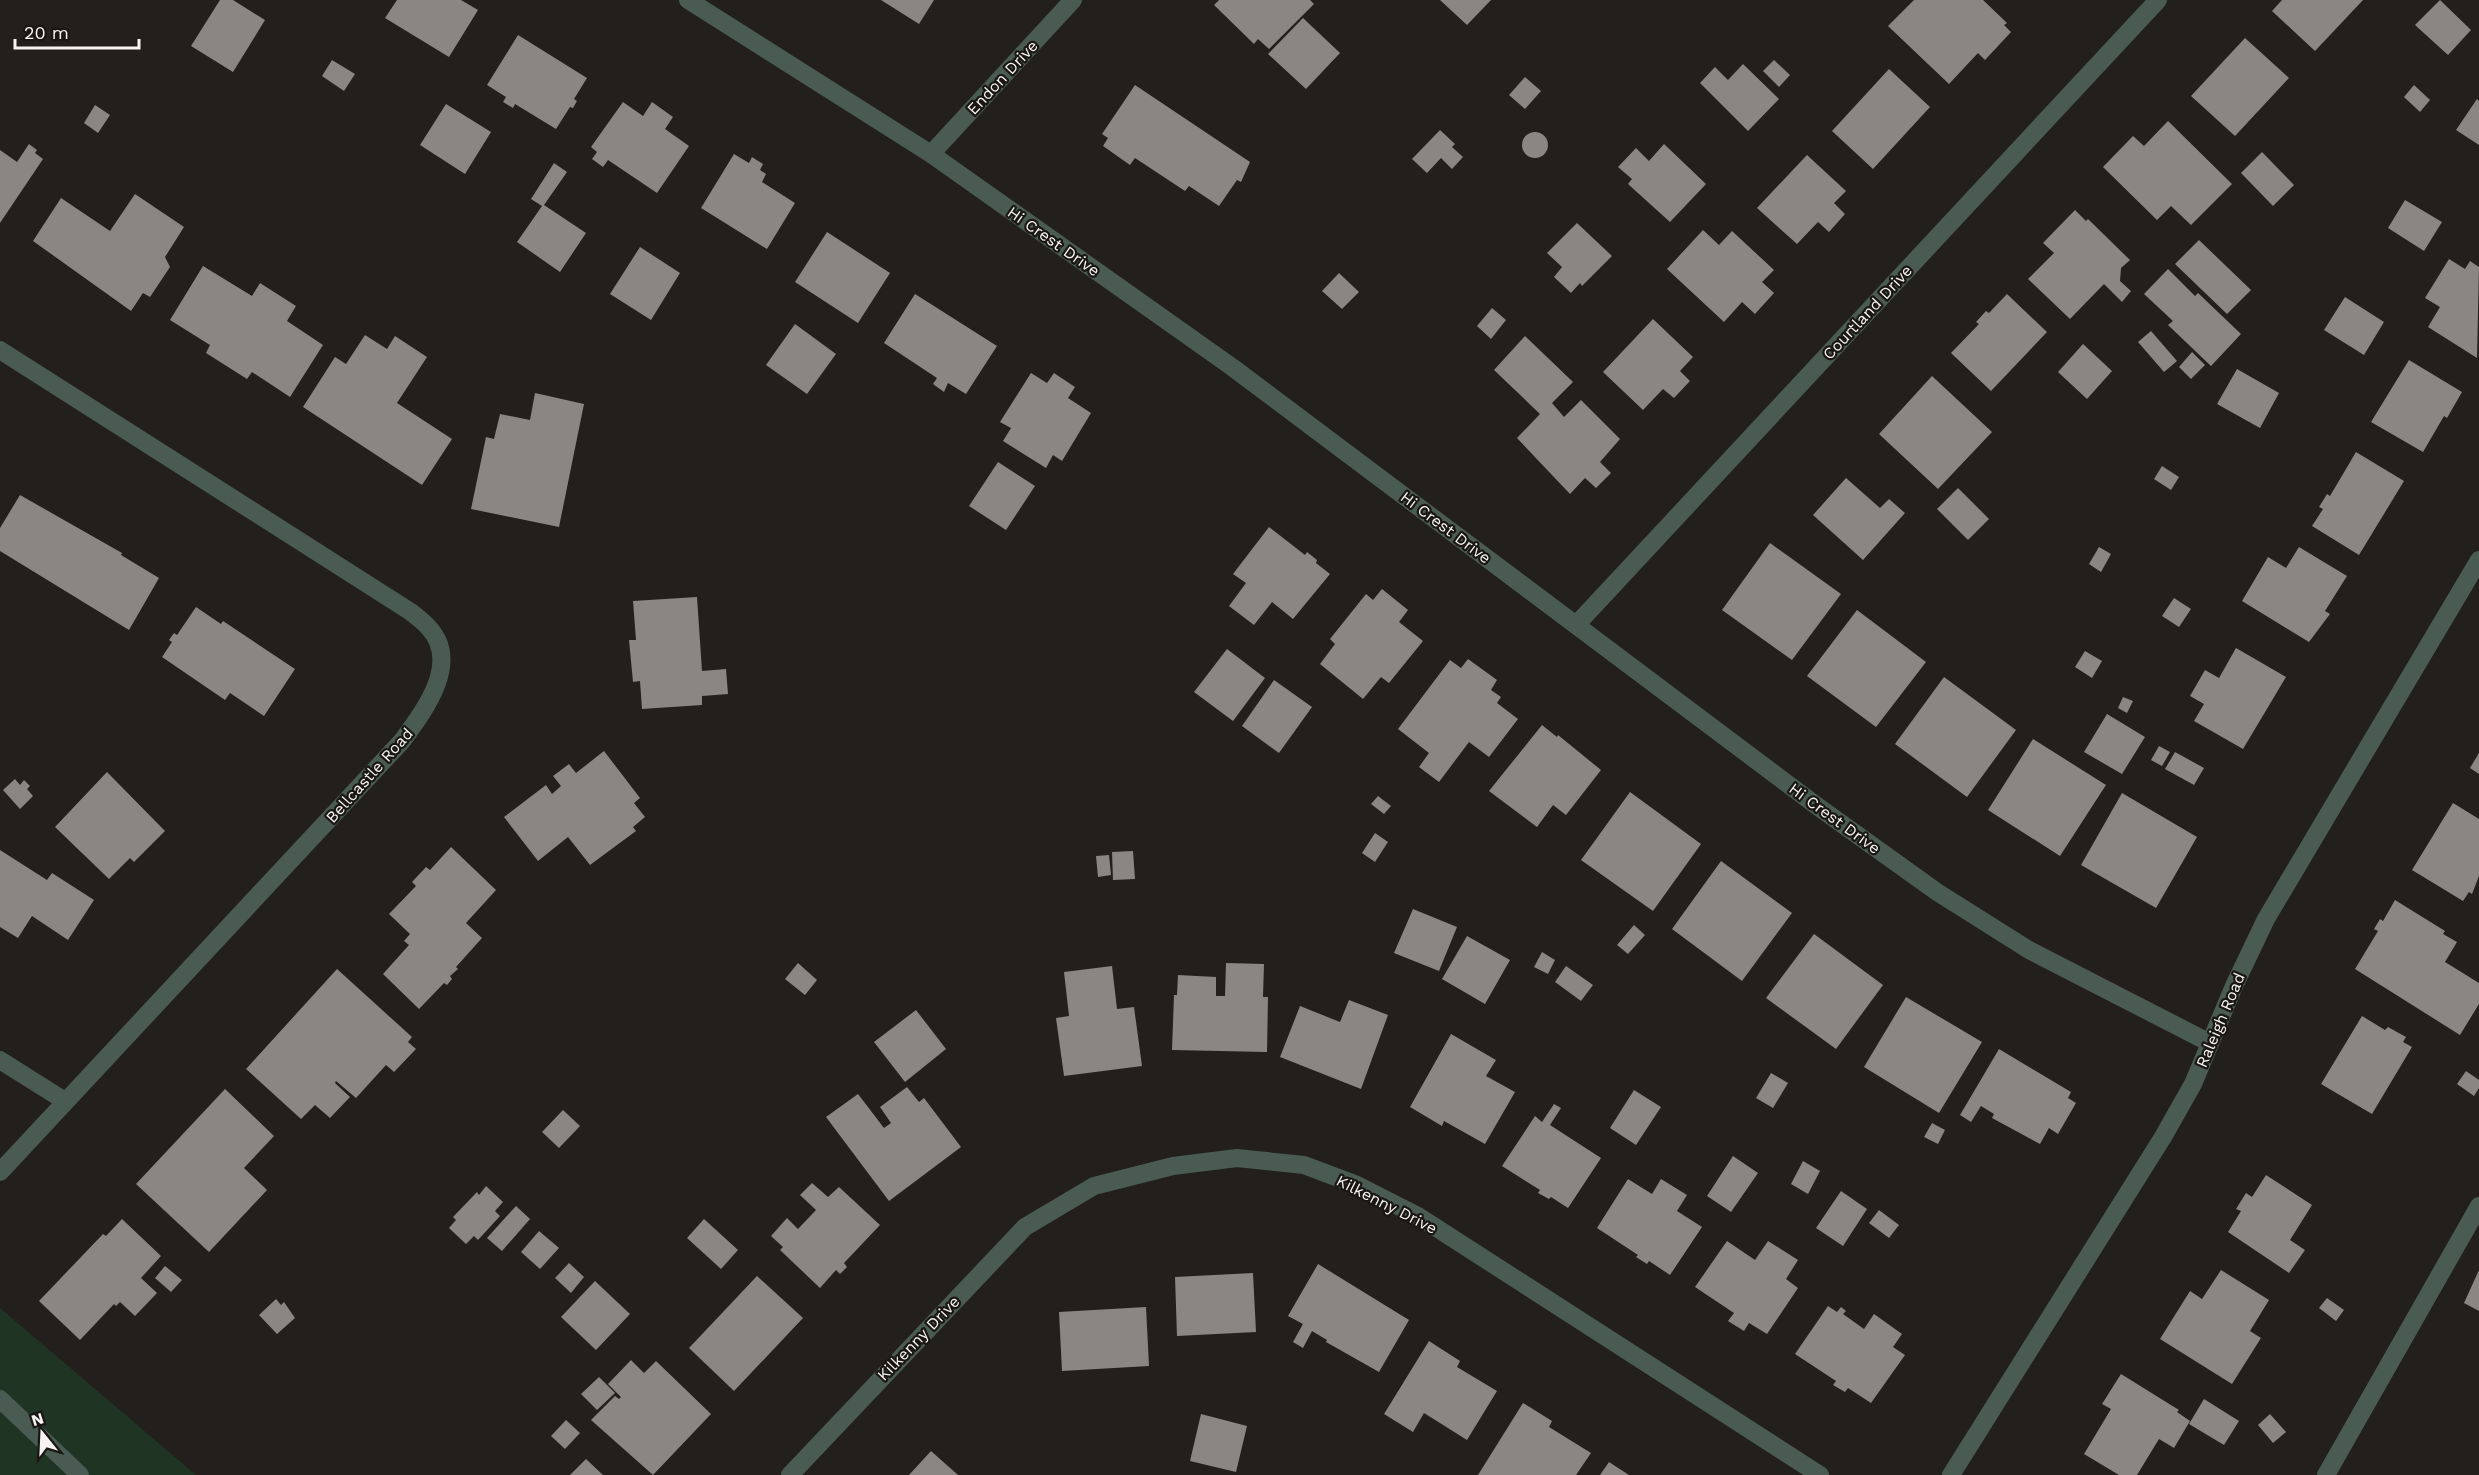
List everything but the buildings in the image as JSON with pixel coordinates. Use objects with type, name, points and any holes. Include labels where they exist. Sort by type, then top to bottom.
[{"type":"street","name":"Hi Crest Drive","points":[[688,0],[931,154],[1232,367],[1817,806],[1936,892],[2029,950],[2211,1043]]},
{"type":"street","name":"Endon Drive","points":[[931,154],[1072,0]]},
{"type":"street","name":"Courtland Drive","points":[[1577,624],[2157,0]]},
{"type":"street","name":"Bellcastle Road","points":[[0,350],[411,612],[429,628],[438,640],[442,656],[439,677],[427,705],[402,741],[0,1172]]},
{"type":"street","name":"Raleigh Road","points":[[1951,1475],[2163,1137],[2193,1084],[2234,986],[2266,919],[2479,560]]},
{"type":"street","points":[[0,1060],[65,1101]]},
{"type":"street","name":"Kilkenny Drive","points":[[790,1475],[1025,1227],[1094,1186],[1173,1166],[1237,1158],[1304,1165],[1357,1185],[1418,1216],[1820,1475]]},
{"type":"street","points":[[2326,1475],[2479,1206]]},
{"type":"street","points":[[0,1399],[80,1475]]},
{"type":"green space","points":[[0,1308],[196,1475],[0,1475]]}]
